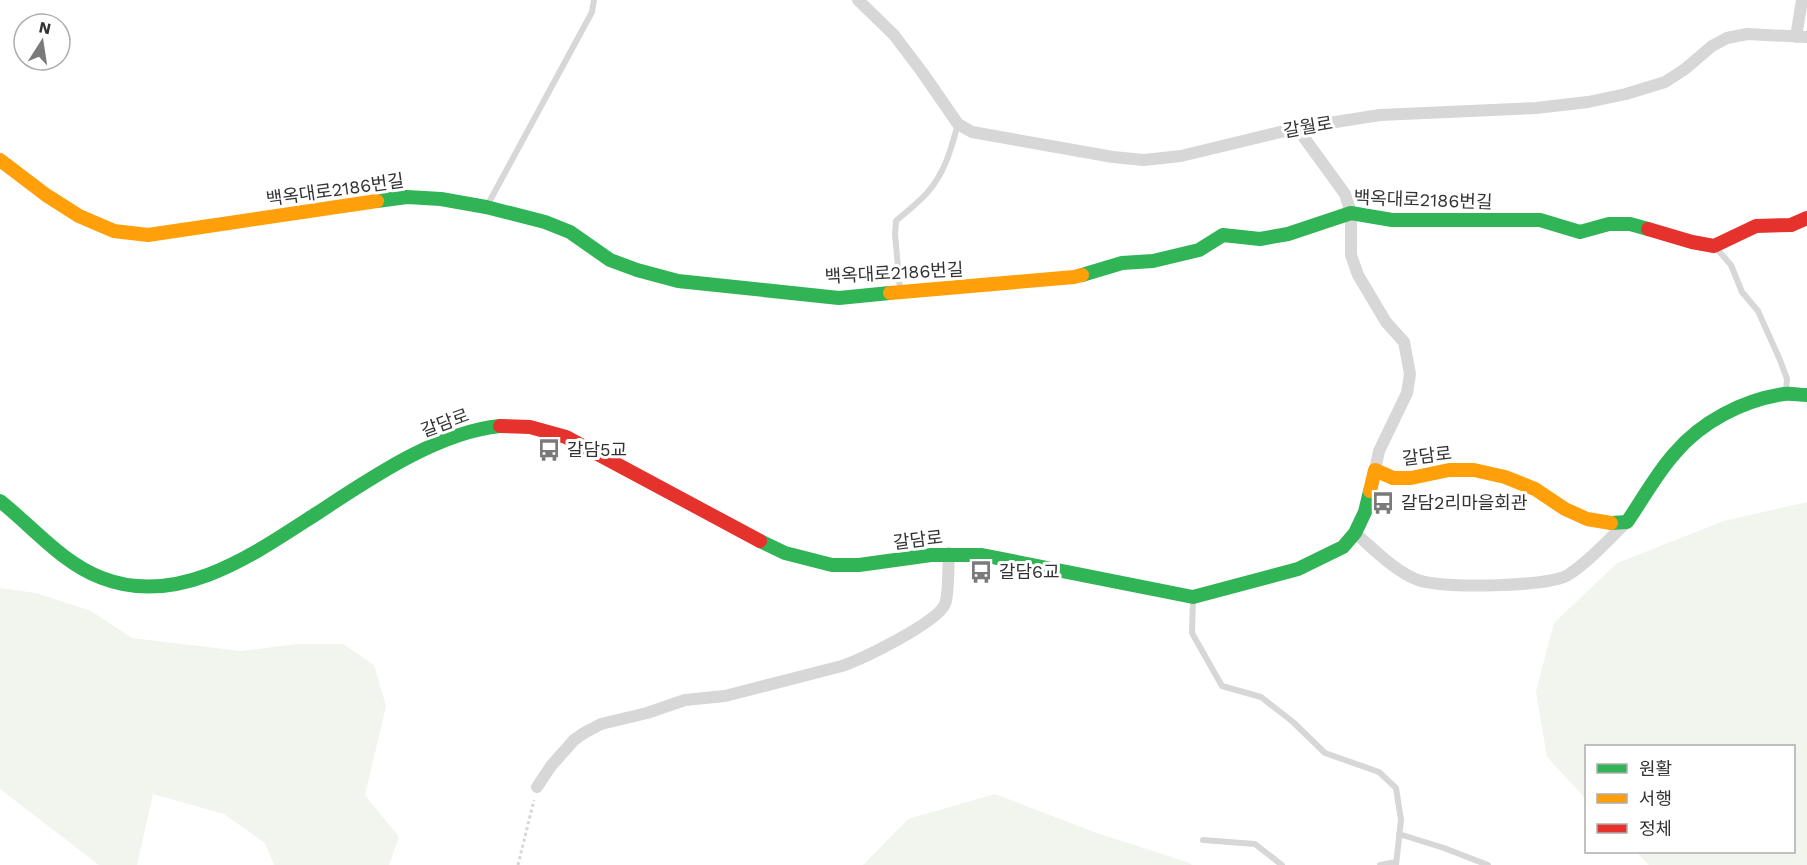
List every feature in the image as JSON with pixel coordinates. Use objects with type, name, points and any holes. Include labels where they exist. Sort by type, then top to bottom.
[{"type":"street","points":[[858,0],[894,35],[958,124]]},
{"type":"street","points":[[1801,38],[1802,0]]},
{"type":"street","name":"갈월로","points":[[958,124],[972,132],[1113,157],[1144,160],[1181,156],[1297,128],[1380,115],[1536,108],[1588,102],[1626,94],[1665,82],[1685,69],[1712,46],[1727,38],[1747,34],[1801,38]]},
{"type":"street","points":[[1297,128],[1345,195],[1351,213],[1351,255],[1358,275],[1386,322],[1404,342],[1410,374],[1407,393],[1379,451],[1375,471]]},
{"type":"street","name":"백옥대로2186번길","points":[[0,160],[46,195],[79,216],[114,231],[148,235],[407,197],[441,200],[486,207],[545,222],[570,232],[610,260],[678,281],[839,298],[1074,277],[1122,263],[1153,261],[1198,250],[1222,235],[1260,239],[1288,234],[1351,213],[1392,220],[1539,220],[1580,232],[1610,224],[1630,224],[1714,246]]},
{"type":"street","points":[[1714,246],[1756,226],[1791,225],[1807,218]]},
{"type":"street","points":[[1355,534],[1404,573],[1420,581],[1450,586],[1542,583],[1566,576],[1588,560],[1626,522],[1682,445],[1711,422],[1747,403],[1786,394],[1807,396]]},
{"type":"street","name":"갈담로","points":[[0,501],[70,560],[92,573],[117,583],[144,587],[198,579],[250,556],[375,476],[450,437],[484,428],[516,425],[541,429],[566,437],[777,550],[804,559],[839,566],[875,564],[949,553],[982,555],[1193,597],[1298,569],[1343,547],[1355,534],[1365,512],[1375,471],[1393,478],[1411,478],[1449,470],[1484,472],[1505,477],[1535,489],[1565,509],[1587,519],[1613,523],[1626,522]]},
{"type":"street","points":[[537,787],[551,766],[574,740],[601,724],[647,713],[685,700],[725,696],[842,666],[861,659],[934,618],[945,604],[949,553]]},
{"type":"lane","points":[[486,207],[592,12],[594,0]]},
{"type":"lane","points":[[900,293],[896,221],[927,193],[941,173],[950,154],[958,124]]},
{"type":"lane","points":[[1714,246],[1731,265],[1742,292],[1758,311],[1787,379],[1786,394]]},
{"type":"lane","points":[[1193,597],[1192,633],[1222,686],[1261,697],[1293,722],[1325,753],[1379,772],[1396,788],[1401,820],[1396,864],[1380,865]]},
{"type":"lane","points":[[1399,834],[1488,865]]},
{"type":"lane","points":[[1203,840],[1255,844],[1282,865]]},
{"type":"path","points":[[518,865],[537,787]]},
{"type":"shaded area","points":[[1807,502],[1807,865],[1649,865],[1637,853],[1795,853],[1795,745],[1585,745],[1585,798],[1547,757],[1536,691],[1554,623],[1617,563],[1724,521]]},
{"type":"shaded area","points":[[0,588],[36,593],[91,611],[132,638],[241,651],[297,644],[343,644],[374,665],[386,706],[365,795],[399,837],[389,865],[274,865],[265,843],[224,814],[153,794],[137,865],[99,865],[0,789]]},
{"type":"shaded area","points":[[995,794],[1094,832],[1192,865],[863,865],[908,819]]},
{"type":"traffic: fast","points":[[377,201],[407,197],[441,199],[486,207],[545,222],[570,232],[610,260],[678,281],[839,298],[890,293]]},
{"type":"traffic: fast","points":[[1082,275],[1122,263],[1153,261],[1199,250],[1223,235],[1260,239],[1288,234],[1351,213],[1392,220],[1540,220],[1580,232],[1609,224],[1630,224],[1648,229]]},
{"type":"traffic: fast","points":[[1611,523],[1627,522],[1668,461],[1685,442],[1710,422],[1753,401],[1787,394],[1807,395]]},
{"type":"traffic: fast","points":[[0,501],[61,554],[87,571],[131,586],[159,586],[187,581],[241,560],[404,460],[452,437],[500,426]]},
{"type":"traffic: fast","points":[[760,541],[785,553],[832,565],[859,565],[931,555],[982,555],[1193,597],[1298,569],[1343,547],[1355,533],[1365,512],[1370,491]]},
{"type":"traffic: slow","points":[[0,160],[46,195],[79,216],[114,231],[148,235],[377,201]]},
{"type":"traffic: slow","points":[[890,293],[1082,275]]},
{"type":"traffic: slow","points":[[1370,491],[1375,470],[1393,478],[1411,478],[1449,470],[1474,470],[1505,477],[1535,489],[1565,509],[1587,519],[1611,523]]},
{"type":"traffic: jam","points":[[1648,229],[1714,246],[1756,226],[1791,225],[1807,218]]},
{"type":"traffic: jam","points":[[500,426],[530,427],[566,437],[760,541]]},
{"type":"place","name":"갈담5교","points":[[549,450]]},
{"type":"place","name":"갈담2리마을회관","points":[[1383,503]]},
{"type":"place","name":"갈담6교","points":[[981,572]]}]
